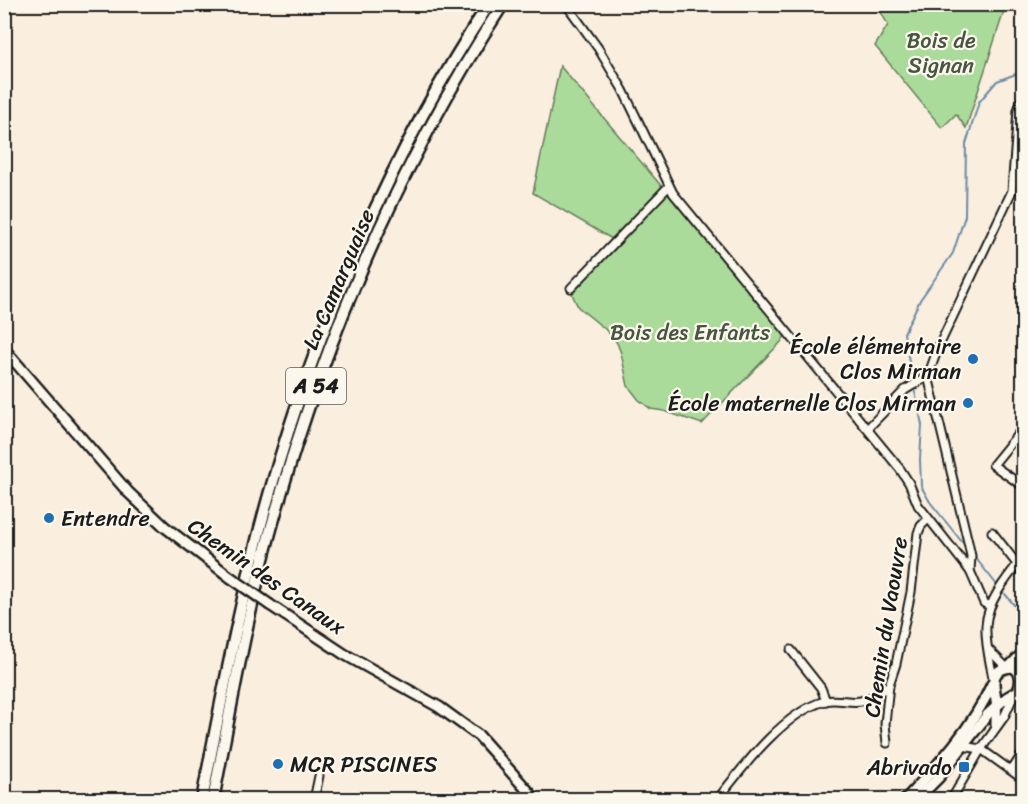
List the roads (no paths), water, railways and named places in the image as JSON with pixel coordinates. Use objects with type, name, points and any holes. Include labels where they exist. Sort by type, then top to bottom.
[{"type":"highway","name":"La Camarguaise","points":[[202,800],[253,553],[303,388],[340,292],[385,191],[448,72],[489,4]]},
{"type":"highway","name":"La Camarguaise","points":[[213,800],[264,557],[299,436],[327,356],[367,257],[409,168],[459,76],[502,4]]},
{"type":"main road","name":"Chemin des Canaux","points":[[4,349],[110,472],[147,511],[185,543],[270,605],[344,654],[439,707],[479,736],[536,800]]},
{"type":"main road","points":[[905,800],[981,709],[993,683],[1023,652]]},
{"type":"main road","points":[[916,800],[939,777],[988,714],[1010,697],[1022,676],[1009,667]]},
{"type":"main road","points":[[993,683],[1010,697]]},
{"type":"main road","points":[[993,683],[996,725]]},
{"type":"street","points":[[566,4],[598,48],[623,90],[668,187],[900,469],[918,505],[970,571],[984,603],[990,606]]},
{"type":"street","points":[[970,571],[971,556],[968,542],[928,376],[938,348],[1012,191],[1018,110],[1023,93]]},
{"type":"street","points":[[571,288],[668,187]]},
{"type":"street","points":[[869,430],[870,426],[905,390],[928,376]]},
{"type":"street","points":[[1019,433],[993,465],[1023,487]]},
{"type":"street","name":"Chemin du Vaouvre","points":[[887,743],[885,724],[889,685],[896,664],[909,602],[918,533],[928,519]]},
{"type":"street","points":[[992,532],[1020,566]]},
{"type":"street","points":[[993,683],[986,626],[990,606],[1020,566],[1023,556]]},
{"type":"street","points":[[987,645],[991,653],[1009,667]]},
{"type":"street","points":[[791,650],[821,688],[826,701]]},
{"type":"street","points":[[717,800],[765,743],[792,719],[826,701],[861,701],[875,696],[889,685]]},
{"type":"street","points":[[951,800],[996,725],[1004,717],[1010,697]]},
{"type":"street","points":[[962,746],[981,749],[1023,780]]},
{"type":"street","points":[[1012,770],[1023,751]]},
{"type":"street","points":[[314,800],[319,776]]},
{"type":"waterway","points":[[912,379],[904,333],[920,300],[953,253],[965,216],[966,144],[979,102],[997,81],[1024,71]]},
{"type":"waterway","points":[[915,392],[922,425],[921,486],[930,502],[966,547]]},
{"type":"waterway","points":[[974,556],[997,585]]},
{"type":"waterway","points":[[1005,594],[1024,617]]},
{"type":"place","name":"École élémentaire Clos Mirman","points":[[973,359]]},
{"type":"place","name":"École maternelle Clos Mirman","points":[[968,403]]},
{"type":"place","name":"Entendre","points":[[49,518]]},
{"type":"place","name":"MCR PISCINES","points":[[278,764]]},
{"type":"place","name":"Abrivado","points":[[964,767]]},
{"type":"park label","name":"Bois de Signan","points":[[941,52]]},
{"type":"park label","name":"Bois des Enfants","points":[[690,332]]}]
